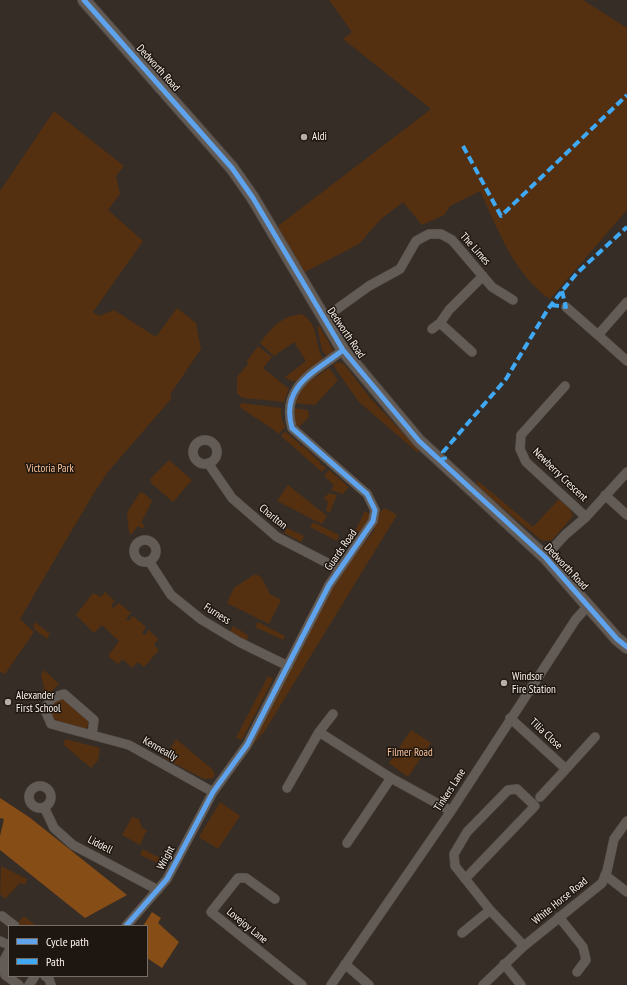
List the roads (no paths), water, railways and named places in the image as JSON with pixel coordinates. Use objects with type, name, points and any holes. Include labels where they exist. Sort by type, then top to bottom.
[{"type":"main road","name":"Dedworth Road","points":[[84,0],[232,168],[253,198],[323,319],[343,350],[419,441],[545,557],[617,639],[627,647]]},
{"type":"street","name":"The Limes","points":[[323,319],[369,286],[400,269],[416,241],[428,234],[441,234],[452,240],[492,287],[513,300]]},
{"type":"street","points":[[432,329],[440,323],[449,310],[483,276]]},
{"type":"street","points":[[598,335],[627,302]]},
{"type":"street","points":[[566,307],[627,361]]},
{"type":"street","points":[[440,323],[472,352]]},
{"type":"street","name":"Guards Road","points":[[213,792],[247,745],[330,584],[373,521],[375,510],[367,494],[292,428],[289,416],[290,400],[296,388],[343,350]]},
{"type":"street","name":"Newberry Crescent","points":[[563,392],[521,435],[520,449],[526,462],[586,517]]},
{"type":"street","name":"Charlton","points":[[208,463],[232,498],[268,530],[277,537],[340,569]]},
{"type":"street","points":[[545,557],[565,535],[586,517],[627,472]]},
{"type":"street","points":[[605,495],[627,515]]},
{"type":"street","name":"Furness","points":[[149,562],[171,595],[202,620],[239,642],[288,666]]},
{"type":"street","name":"Tinkers Lane","points":[[330,985],[451,811],[510,718],[576,619],[588,606]]},
{"type":"street","name":"Kenneally","points":[[92,735],[94,720],[64,694],[53,697],[48,701],[45,710],[50,724],[129,745],[213,792]]},
{"type":"street","points":[[287,788],[319,732],[333,714]]},
{"type":"street","name":"Tilia Close","points":[[510,718],[566,769]]},
{"type":"street","points":[[319,732],[391,778],[451,811]]},
{"type":"street","points":[[540,797],[595,737]]},
{"type":"street","points":[[347,843],[391,778]]},
{"type":"street","points":[[465,879],[535,806],[517,789],[508,790],[467,832],[454,854],[455,866],[465,879],[490,910],[524,946]]},
{"type":"street","name":"Wright","points":[[127,925],[167,879],[213,792]]},
{"type":"street","name":"Liddell","points":[[44,807],[54,828],[73,845],[158,890]]},
{"type":"street","name":"White Horse Road","points":[[483,985],[524,946],[602,883],[614,839],[627,820]]},
{"type":"street","points":[[605,875],[627,892]]},
{"type":"street","name":"Lovejoy Lane","points":[[275,900],[246,878],[238,878],[211,912],[302,985]]},
{"type":"street","points":[[462,933],[490,910]]},
{"type":"street","points":[[2,916],[14,925]]},
{"type":"street","points":[[559,917],[583,947],[586,960],[577,972]]},
{"type":"street","points":[[8,953],[3,962],[6,975],[8,977]]},
{"type":"street","points":[[345,964],[369,985]]},
{"type":"street","points":[[504,964],[521,985]]},
{"type":"street","points":[[9,977],[19,985]]},
{"type":"place","name":"Aldi","points":[[304,137]]},
{"type":"place","name":"Windsor Fire Station","points":[[504,683]]},
{"type":"place","name":"Alexander First School","points":[[8,702]]},
{"type":"park label","name":"Victoria Park","points":[[50,469]]},
{"type":"park label","name":"Filmer Road","points":[[410,753]]}]
